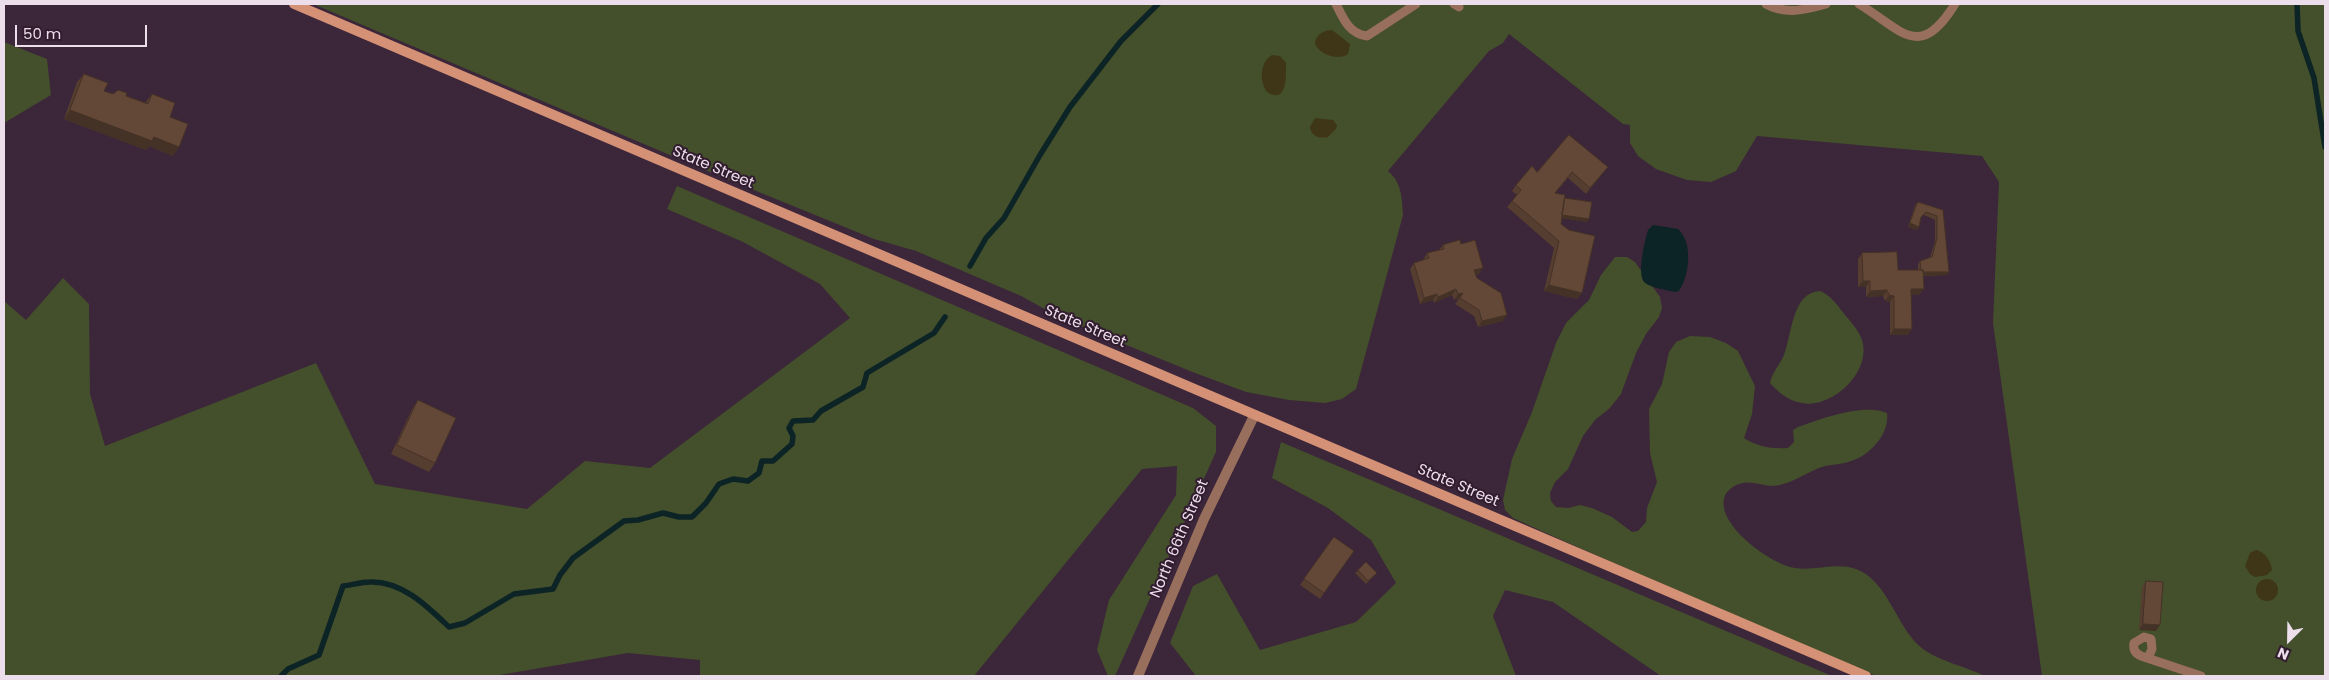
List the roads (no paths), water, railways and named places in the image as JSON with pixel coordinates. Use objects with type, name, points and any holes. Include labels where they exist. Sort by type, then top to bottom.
[{"type":"street","name":"State Street","points":[[294,4],[1866,676]]},
{"type":"street","name":"North 66th Street","points":[[1138,676],[1204,519],[1254,416]]},
{"type":"lane","points":[[1336,4],[1345,23],[1356,33],[1367,36],[1416,4]]},
{"type":"lane","points":[[1766,4],[1779,10],[1791,11],[1826,4]]},
{"type":"lane","points":[[1859,4],[1905,34],[1920,37],[1934,31],[1955,4]]},
{"type":"lane","points":[[2148,658],[2201,676]]},
{"type":"waterway","points":[[970,266],[986,238],[1004,218],[1070,107],[1121,41],[1158,4]]},
{"type":"waterway","points":[[2297,4],[2298,31],[2314,78],[2325,147]]},
{"type":"waterway","points":[[281,676],[288,669],[319,655],[343,586],[363,582],[382,583],[393,586],[423,603],[449,627],[465,623],[514,594],[553,589],[560,575],[573,558],[624,521],[638,520],[663,513],[679,517],[692,517],[706,503],[719,484],[733,479],[748,481],[759,473],[762,461],[773,461],[792,444],[793,436],[789,428],[793,421],[813,420],[821,411],[863,387],[867,373],[934,333],[945,317]]}]
